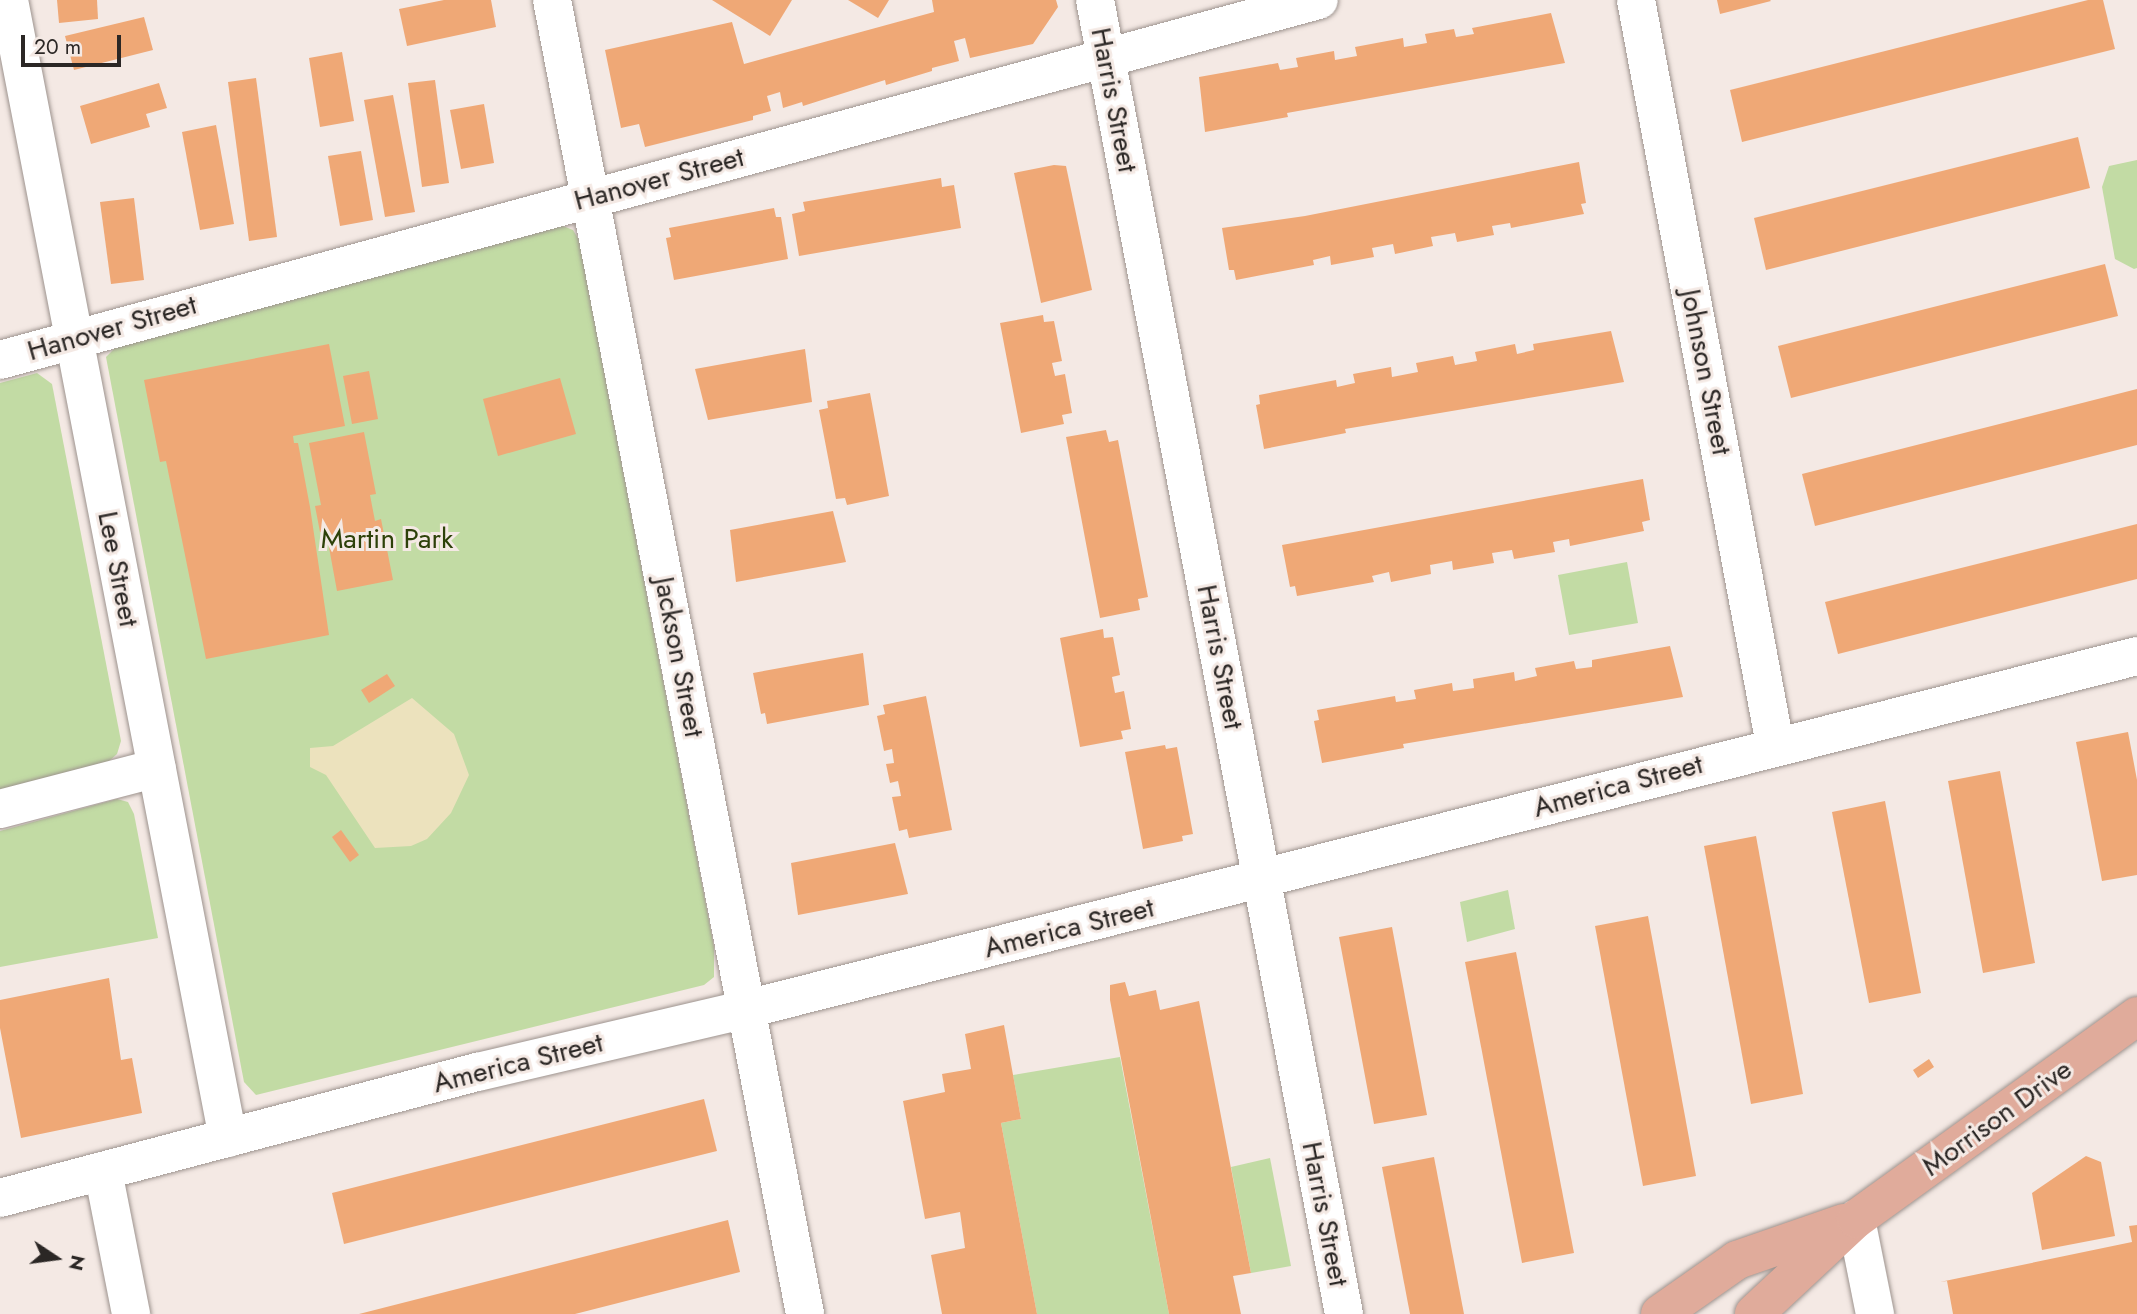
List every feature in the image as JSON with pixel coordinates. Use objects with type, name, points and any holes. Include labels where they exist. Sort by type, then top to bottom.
[{"type":"main road","name":"Morrison Drive","points":[[1754,1314],[1856,1219],[2137,1016]]},
{"type":"main road","name":"Morrison Drive","points":[[1660,1314],[1737,1260],[1856,1219]]},
{"type":"street","name":"Lee Street","points":[[9,0],[228,1139]]},
{"type":"street","name":"Jackson Street","points":[[552,0],[805,1314]]},
{"type":"street","name":"Harris Street","points":[[1095,0],[1344,1314]]},
{"type":"street","name":"Hanover Street","points":[[0,360],[1319,0]]},
{"type":"street","name":"Johnson Street","points":[[1636,0],[1776,745]]},
{"type":"street","name":"America Street","points":[[0,1198],[478,1072],[747,1009],[1776,745],[2137,656]]},
{"type":"street","points":[[0,808],[156,768]]},
{"type":"street","points":[[103,1171],[131,1314]]},
{"type":"street","points":[[1856,1219],[1875,1314]]},
{"type":"green space","points":[[2137,160],[2137,268],[2134,269],[2115,259],[2102,187],[2109,166]]},
{"type":"green space","name":"Martin Park","points":[[563,226],[573,230],[579,240],[714,947],[714,977],[704,985],[256,1095],[244,1082],[106,357],[116,347]]},
{"type":"green space","points":[[37,373],[52,384],[121,741],[117,754],[108,762],[0,790],[0,383]]},
{"type":"green space","points":[[1627,562],[1638,623],[1569,635],[1558,575]]},
{"type":"green space","points":[[117,799],[128,802],[134,814],[158,938],[0,967],[0,831]]},
{"type":"green space","points":[[1508,890],[1515,929],[1467,942],[1460,902]]},
{"type":"green space","points":[[1120,1057],[1169,1314],[1037,1314],[1001,1123],[1021,1119],[1013,1075]]},
{"type":"green space","points":[[1270,1158],[1291,1266],[1251,1273],[1231,1167]]},
{"type":"sand","points":[[412,698],[454,734],[469,775],[451,813],[427,839],[411,846],[375,848],[326,775],[310,767],[310,748],[333,746]]},
{"type":"building","points":[[57,0],[97,0],[98,19],[59,23]]},
{"type":"building","points":[[444,0],[491,0],[496,27],[407,46],[399,9]]},
{"type":"building","points":[[712,0],[792,0],[770,36]]},
{"type":"building","points":[[848,0],[889,0],[878,18]]},
{"type":"building","points":[[932,0],[1056,0],[1058,7],[1033,44],[970,58],[965,38],[954,41],[959,61],[886,85],[885,80],[803,106],[802,102],[783,108],[780,92],[767,96],[771,111],[753,116],[753,120],[645,147],[639,124],[621,128],[605,50],[732,22],[744,64],[934,12]]},
{"type":"building","points":[[1717,0],[1770,0],[1771,1],[1720,14]]},
{"type":"building","points":[[2088,0],[2103,0],[2115,49],[1742,142],[1730,90]]},
{"type":"building","points":[[1551,13],[1565,63],[1287,113],[1288,117],[1205,132],[1199,77],[1278,63],[1280,70],[1298,67],[1296,58],[1334,51],[1335,60],[1357,56],[1355,47],[1403,38],[1404,47],[1427,43],[1425,34],[1454,29],[1456,37],[1474,34],[1472,28]]},
{"type":"building","points":[[144,17],[153,50],[74,70],[65,36]]},
{"type":"building","points":[[342,52],[354,121],[320,127],[309,58]]},
{"type":"building","points":[[256,78],[277,237],[249,241],[228,82]]},
{"type":"building","points":[[435,80],[449,183],[422,187],[408,83]]},
{"type":"building","points":[[159,83],[167,108],[146,114],[150,127],[91,144],[80,106]]},
{"type":"building","points":[[393,95],[415,212],[385,217],[364,100]]},
{"type":"building","points":[[484,104],[494,163],[461,169],[450,110]]},
{"type":"building","points":[[216,125],[234,224],[200,230],[182,132]]},
{"type":"building","points":[[2078,137],[2090,188],[1766,270],[1754,218]]},
{"type":"building","points":[[361,151],[373,220],[340,226],[328,156]]},
{"type":"building","points":[[1579,162],[1586,203],[1581,204],[1584,214],[1511,228],[1510,223],[1492,226],[1494,235],[1457,242],[1455,233],[1431,237],[1433,246],[1395,254],[1393,244],[1372,248],[1374,257],[1331,265],[1330,256],[1313,260],[1314,265],[1236,280],[1234,270],[1229,270],[1222,228],[1305,216]]},
{"type":"building","points":[[1054,165],[1066,166],[1092,290],[1041,303],[1014,173]]},
{"type":"building","points":[[941,178],[942,187],[954,185],[961,228],[799,256],[792,214],[805,211],[803,202]]},
{"type":"building","points":[[134,198],[144,280],[111,284],[100,202]]},
{"type":"building","points":[[774,208],[776,217],[781,217],[788,259],[674,280],[666,238],[671,237],[669,228]]},
{"type":"building","points":[[2105,264],[2118,316],[1791,398],[1778,346]]},
{"type":"building","points":[[1043,315],[1044,322],[1054,321],[1062,361],[1052,363],[1055,376],[1065,374],[1072,413],[1062,415],[1064,424],[1021,433],[1000,323]]},
{"type":"building","points":[[1611,331],[1624,382],[1345,429],[1346,433],[1264,449],[1256,405],[1260,404],[1259,395],[1336,380],[1337,387],[1355,383],[1353,374],[1391,367],[1392,377],[1418,372],[1416,363],[1453,356],[1455,365],[1477,361],[1475,352],[1515,344],[1517,354],[1534,350],[1533,344]]},
{"type":"building","points":[[329,344],[345,426],[293,436],[294,443],[298,443],[310,507],[329,635],[206,659],[166,461],[160,462],[144,380]]},
{"type":"building","points":[[805,349],[812,402],[708,420],[695,369]]},
{"type":"building","points":[[369,371],[378,419],[352,424],[343,376]]},
{"type":"building","points":[[560,378],[576,434],[498,456],[483,399]]},
{"type":"building","points":[[2137,389],[2137,445],[1815,526],[1802,474]]},
{"type":"building","points":[[870,393],[889,496],[847,505],[845,498],[836,499],[819,410],[828,408],[827,401]]},
{"type":"building","points":[[1106,430],[1109,442],[1118,440],[1148,597],[1138,599],[1140,610],[1100,618],[1066,437]]},
{"type":"building","points":[[364,432],[376,494],[370,495],[375,521],[381,519],[393,580],[337,591],[326,531],[320,532],[315,506],[321,505],[309,443]]},
{"type":"building","points":[[1643,479],[1650,520],[1642,522],[1644,531],[1570,546],[1569,539],[1553,542],[1555,552],[1514,559],[1512,550],[1492,553],[1494,563],[1453,570],[1452,561],[1430,565],[1431,574],[1391,582],[1389,572],[1372,576],[1374,582],[1297,596],[1295,586],[1290,587],[1282,545]]},
{"type":"building","points":[[833,511],[846,562],[736,582],[730,530]]},
{"type":"building","points":[[2137,524],[2137,579],[1838,654],[1825,602]]},
{"type":"building","points":[[1103,629],[1104,638],[1113,637],[1120,675],[1112,677],[1115,693],[1124,691],[1131,729],[1121,731],[1123,739],[1080,747],[1060,638]]},
{"type":"building","points":[[1670,646],[1683,697],[1403,744],[1404,748],[1322,763],[1314,721],[1319,720],[1317,710],[1395,696],[1396,702],[1416,699],[1414,690],[1452,683],[1453,691],[1474,688],[1473,679],[1514,672],[1515,681],[1537,676],[1535,668],[1574,661],[1576,669],[1592,667],[1592,660]]},
{"type":"building","points":[[863,653],[869,705],[767,724],[765,713],[761,714],[753,673]]},
{"type":"building","points":[[387,674],[395,686],[369,703],[361,690]]},
{"type":"building","points":[[926,696],[952,830],[909,838],[907,829],[899,831],[892,797],[901,796],[898,781],[890,783],[886,764],[894,763],[892,749],[884,751],[877,716],[885,714],[883,705]]},
{"type":"building","points":[[2128,732],[2137,780],[2137,875],[2102,881],[2076,742]]},
{"type":"building","points":[[1165,745],[1166,749],[1177,747],[1193,834],[1182,836],[1183,841],[1143,849],[1125,752]]},
{"type":"building","points":[[2000,771],[2035,963],[1983,973],[1948,781]]},
{"type":"building","points":[[1885,801],[1921,993],[1869,1003],[1832,812]]},
{"type":"building","points":[[341,830],[359,855],[350,862],[332,837]]},
{"type":"building","points":[[1756,836],[1803,1094],[1751,1104],[1704,846]]},
{"type":"building","points":[[895,843],[908,894],[798,915],[791,863]]},
{"type":"building","points":[[1648,916],[1696,1176],[1643,1186],[1595,926]]},
{"type":"building","points":[[1392,927],[1427,1115],[1374,1124],[1339,937]]},
{"type":"building","points":[[1516,952],[1574,1253],[1522,1263],[1465,962]]},
{"type":"building","points":[[109,978],[121,1060],[132,1058],[142,1113],[21,1138],[0,1028],[0,1000]]},
{"type":"building","points":[[1125,982],[1129,996],[1156,990],[1160,1010],[1199,1001],[1251,1273],[1233,1276],[1241,1314],[1169,1314],[1110,1000],[1110,985]]},
{"type":"building","points":[[1004,1025],[1021,1119],[1001,1123],[1037,1314],[942,1314],[931,1255],[965,1248],[960,1212],[925,1219],[903,1101],[945,1092],[942,1074],[971,1069],[965,1034]]},
{"type":"building","points":[[1929,1059],[1934,1067],[1918,1078],[1913,1070]]},
{"type":"building","points":[[704,1099],[717,1151],[344,1244],[332,1193]]},
{"type":"building","points":[[2086,1156],[2101,1162],[2115,1236],[2042,1250],[2032,1193]]},
{"type":"building","points":[[1434,1157],[1464,1314],[1410,1314],[1382,1167]]},
{"type":"building","points":[[728,1220],[740,1272],[575,1314],[359,1314]]},
{"type":"building","points":[[2137,1225],[2137,1314],[1953,1314],[1947,1281],[1940,1282],[2132,1242],[2129,1226]]}]
